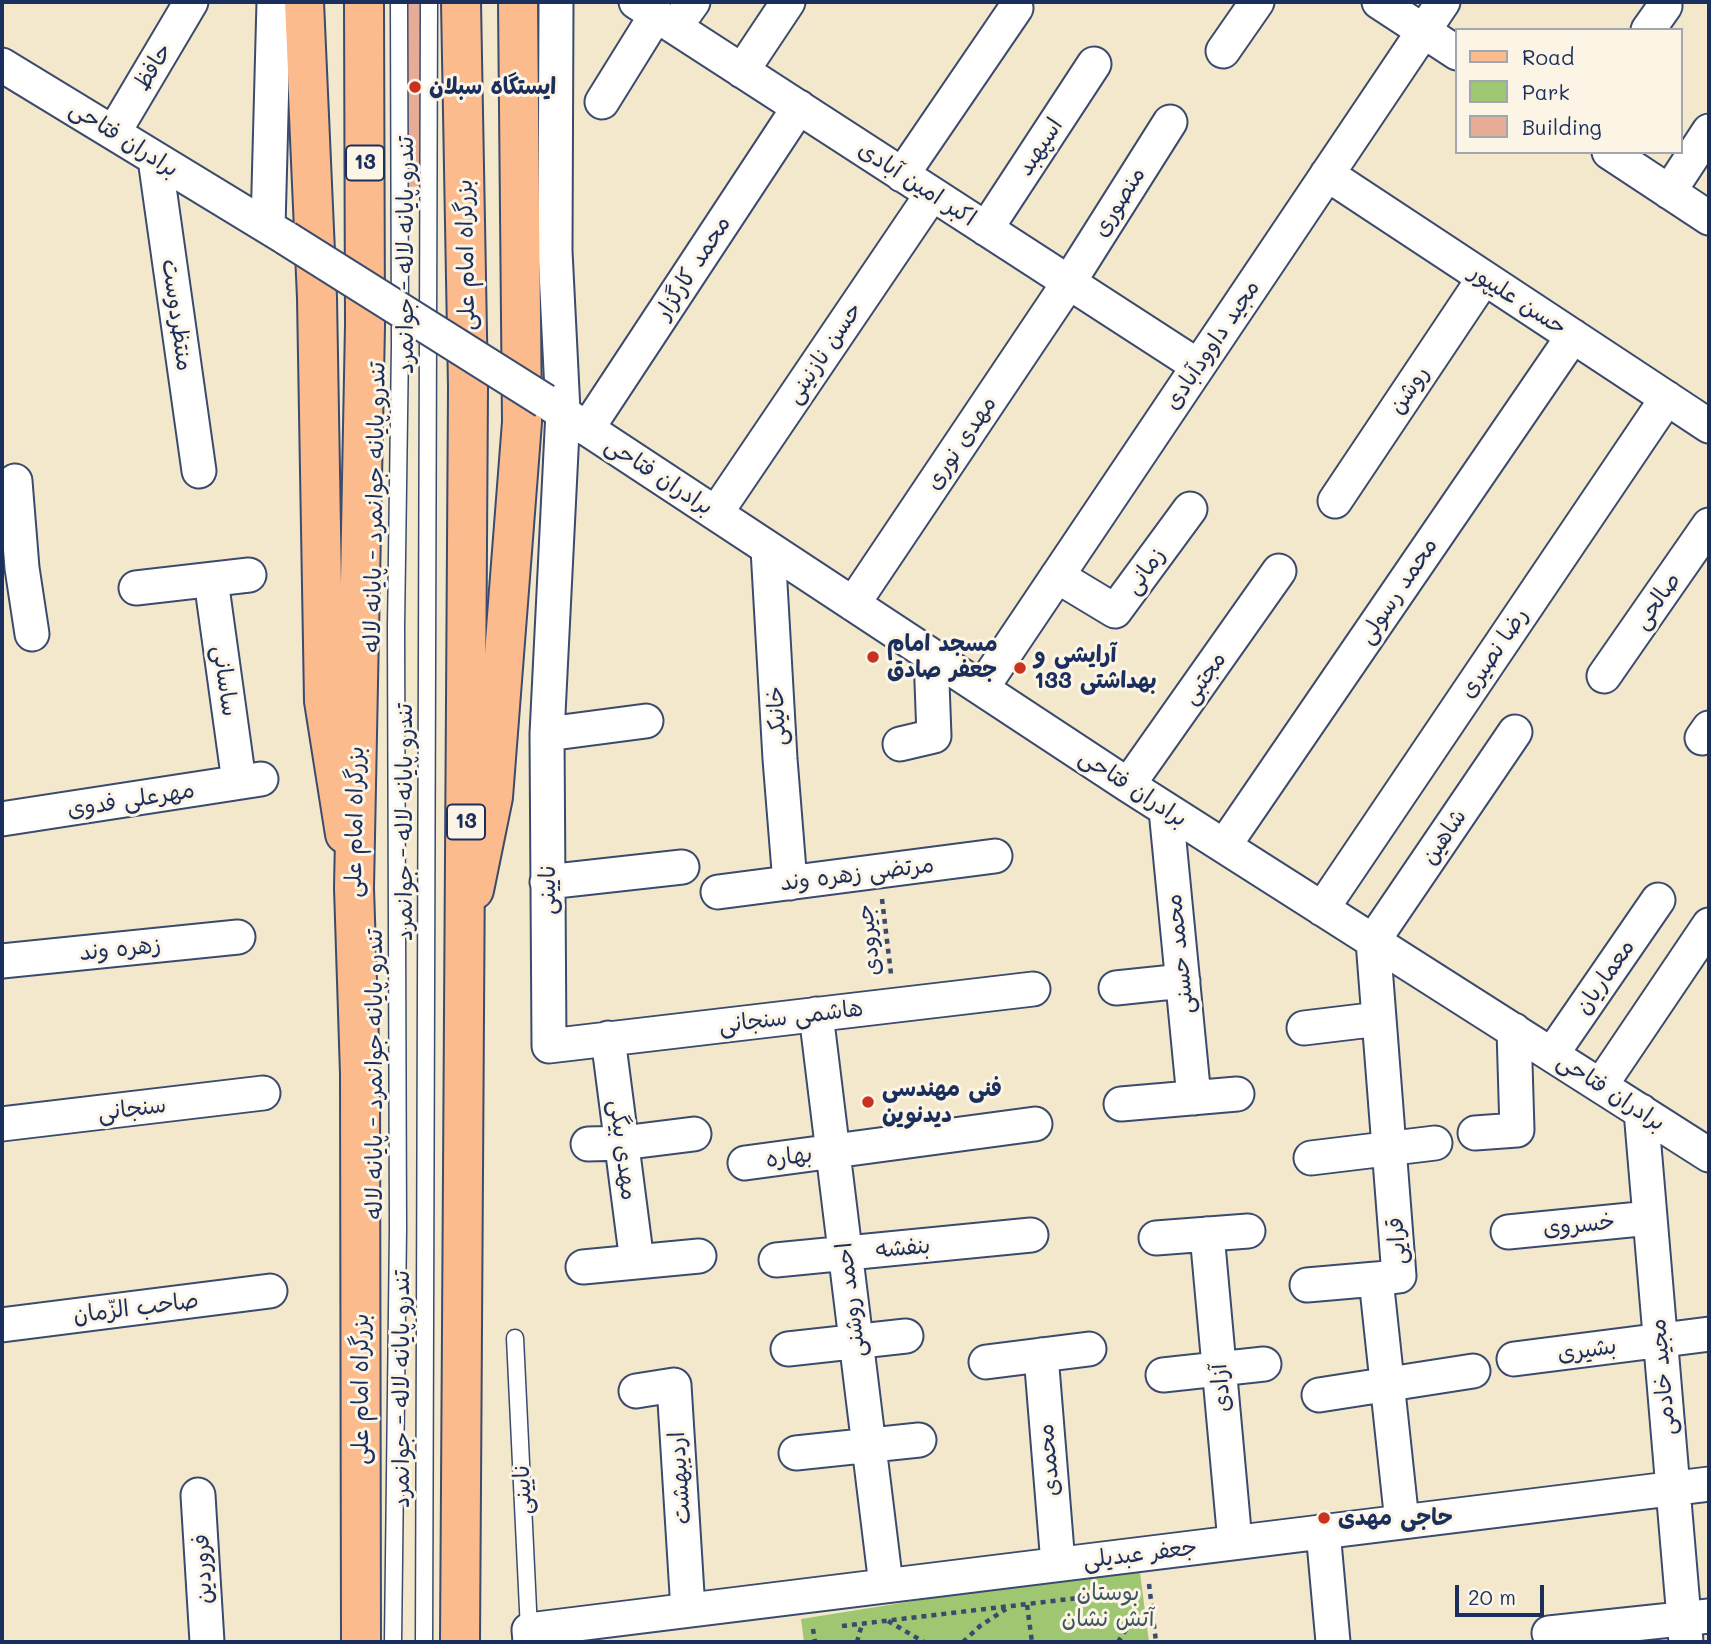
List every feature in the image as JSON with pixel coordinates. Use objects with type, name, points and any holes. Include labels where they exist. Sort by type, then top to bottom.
[{"type":"main road","points":[[304,2],[317,298],[324,701],[354,888]]},
{"type":"main road","name":"بزرگراه امام علی","points":[[361,1642],[360,1088],[354,888],[365,325],[364,2]]},
{"type":"main road","name":"بزرگراه امام علی","points":[[460,1642],[468,388],[461,2]]},
{"type":"main road","points":[[465,930],[493,797],[522,422],[518,2]]},
{"type":"street","name":"حافظ","points":[[114,132],[191,2]]},
{"type":"street","points":[[267,226],[274,2]]},
{"type":"street","name":"نایینی","points":[[549,1046],[547,734],[565,414],[555,251],[556,2]]},
{"type":"street","points":[[742,71],[788,2]]},
{"type":"street","points":[[1223,51],[1257,2]]},
{"type":"street","points":[[1379,2],[1456,52]]},
{"type":"street","name":"مجید داوودآبادی","points":[[982,688],[1443,2]]},
{"type":"street","points":[[902,175],[1016,8]]},
{"type":"street","points":[[602,102],[665,11]]},
{"type":"street","name":"اکبر امین آبادی","points":[[665,11],[742,71],[1198,366]]},
{"type":"street","name":"اسپهبد","points":[[986,229],[1094,64]]},
{"type":"street","name":"برادران فتاحی","points":[[2,65],[267,226],[565,414],[1166,810],[1709,1155]]},
{"type":"street","name":"محمد کارگزار","points":[[565,414],[799,107]]},
{"type":"street","name":"منصوری","points":[[1069,282],[1170,122]]},
{"type":"street","points":[[1669,192],[1709,131]]},
{"type":"street","points":[[1612,154],[1709,218]]},
{"type":"street","name":"منتظردوست","points":[[155,159],[199,471]]},
{"type":"street","name":"حسن علیپور","points":[[1327,174],[1709,426]]},
{"type":"street","name":"حسن نازنینی","points":[[716,513],[932,194]]},
{"type":"street","name":"روشن","points":[[1335,501],[1483,278]]},
{"type":"street","name":"مهدی نوری","points":[[853,604],[1069,282]]},
{"type":"street","name":"محمد رسولی","points":[[1224,846],[1573,336]]},
{"type":"street","name":"رضا نصیری","points":[[1322,909],[1667,398]]},
{"type":"street","points":[[15,481],[12,569],[32,634]]},
{"type":"street","name":"زمانی","points":[[1057,576],[1115,611],[1190,509]]},
{"type":"street","name":"صالحی","points":[[1604,676],[1709,525]]},
{"type":"street","name":"خانیکی","points":[[768,549],[790,883]]},
{"type":"street","name":"مجتبی","points":[[1128,785],[1279,571]]},
{"type":"street","points":[[136,588],[249,575]]},
{"type":"street","name":"ساسانی","points":[[211,580],[250,780]]},
{"type":"street","points":[[900,744],[934,736],[931,656]]},
{"type":"street","points":[[547,734],[646,721]]},
{"type":"street","name":"شاهین","points":[[1373,941],[1515,732]]},
{"type":"street","name":"مهرعلی فدوی","points":[[2,819],[250,780]]},
{"type":"street","name":"محمد حسنی","points":[[1166,810],[1194,1098]]},
{"type":"street","name":"مرتضی زهره وند","points":[[718,892],[995,856]]},
{"type":"street","points":[[547,882],[682,867]]},
{"type":"street","name":"معماریان","points":[[1552,1054],[1658,900]]},
{"type":"street","points":[[1601,1086],[1709,925]]},
{"type":"street","name":"زهره وند","points":[[2,961],[238,937]]},
{"type":"street","name":"قرایی","points":[[1373,941],[1399,1276],[1376,1279],[1402,1522]]},
{"type":"street","points":[[1116,988],[1183,981]]},
{"type":"street","name":"هاشمی سنجانی","points":[[549,1046],[1033,989]]},
{"type":"street","name":"احمد روشنی","points":[[816,1014],[886,1585]]},
{"type":"street","points":[[1304,1028],[1380,1020]]},
{"type":"street","points":[[1475,1133],[1517,1130],[1514,1030]]},
{"type":"street","name":"مهدی بیگی","points":[[608,1038],[637,1262]]},
{"type":"street","name":"سنجانی","points":[[2,1124],[263,1093]]},
{"type":"street","points":[[1121,1104],[1237,1094]]},
{"type":"street","name":"مجید خادمی","points":[[1641,1111],[1672,1488],[1693,1625]]},
{"type":"street","name":"بهاره","points":[[745,1163],[1035,1124]]},
{"type":"street","points":[[588,1144],[622,1143],[694,1134]]},
{"type":"street","points":[[1311,1158],[1434,1143]]},
{"type":"street","name":"خسروی","points":[[1508,1232],[1650,1218]]},
{"type":"street","points":[[1157,1238],[1248,1231]]},
{"type":"street","name":"آزادی","points":[[1207,1234],[1235,1542]]},
{"type":"street","name":"بنفشه","points":[[776,1260],[1031,1235]]},
{"type":"street","points":[[583,1267],[699,1256]]},
{"type":"street","points":[[1307,1285],[1376,1279]]},
{"type":"street","name":"صاحب الزّمان","points":[[2,1325],[270,1291]]},
{"type":"street","name":"بشیری","points":[[1514,1359],[1709,1334]]},
{"type":"street","points":[[788,1349],[906,1336]]},
{"type":"street","points":[[986,1362],[1089,1349]]},
{"type":"street","name":"محمدی","points":[[1041,1355],[1058,1564]]},
{"type":"street","points":[[1163,1375],[1264,1364]]},
{"type":"street","points":[[1319,1395],[1473,1371]]},
{"type":"street","name":"اردیبهشت","points":[[636,1391],[674,1385],[688,1610]]},
{"type":"street","points":[[796,1453],[919,1440]]},
{"type":"street","name":"جعفر عبدیلی","points":[[530,1636],[688,1610],[1709,1483]]},
{"type":"street","name":"فروردین","points":[[198,1495],[207,1642]]},
{"type":"street","points":[[1323,1531],[1333,1642]]},
{"type":"street","points":[[1549,1633],[1693,1625]]},
{"type":"lane","name":"تندرو پایانه جوانمرد - پایانه لاله","points":[[393,1642],[398,1229],[396,627],[400,346],[399,2]]},
{"type":"lane","name":"تندرو پایانه لاله - جوانمرد","points":[[424,1642],[429,2]]},
{"type":"lane","name":"نایینی","points":[[515,1338],[530,1636]]},
{"type":"path","name":"جیرودی","points":[[879,871],[895,1005]]},
{"type":"path","points":[[1145,1554],[1156,1642]]},
{"type":"path","points":[[1027,1605],[1032,1642]]},
{"type":"path","points":[[963,1642],[980,1626],[1010,1606]]},
{"type":"path","points":[[1118,1642],[1140,1618],[1152,1611]]},
{"type":"path","points":[[887,1621],[921,1642]]},
{"type":"path","points":[[857,1642],[862,1624]]},
{"type":"path","points":[[813,1629],[815,1642]]},
{"type":"green space","name":"بوستان آتش نشان","points":[[1139,1565],[1149,1642],[804,1642],[801,1619]]},
{"type":"building","points":[[407,2],[421,2],[424,186],[405,187]]},
{"type":"place","name":"ایستگاه سبلان","points":[[415,87]]},
{"type":"place","name":"مسجد امام جعفر صادق","points":[[873,657]]},
{"type":"place","name":"آرایشی و بهداشتی 133","points":[[1020,668]]},
{"type":"place","name":"فنی مهندسی دیدنوین","points":[[868,1102]]},
{"type":"place","name":"حاجی مهدی","points":[[1324,1518]]}]
